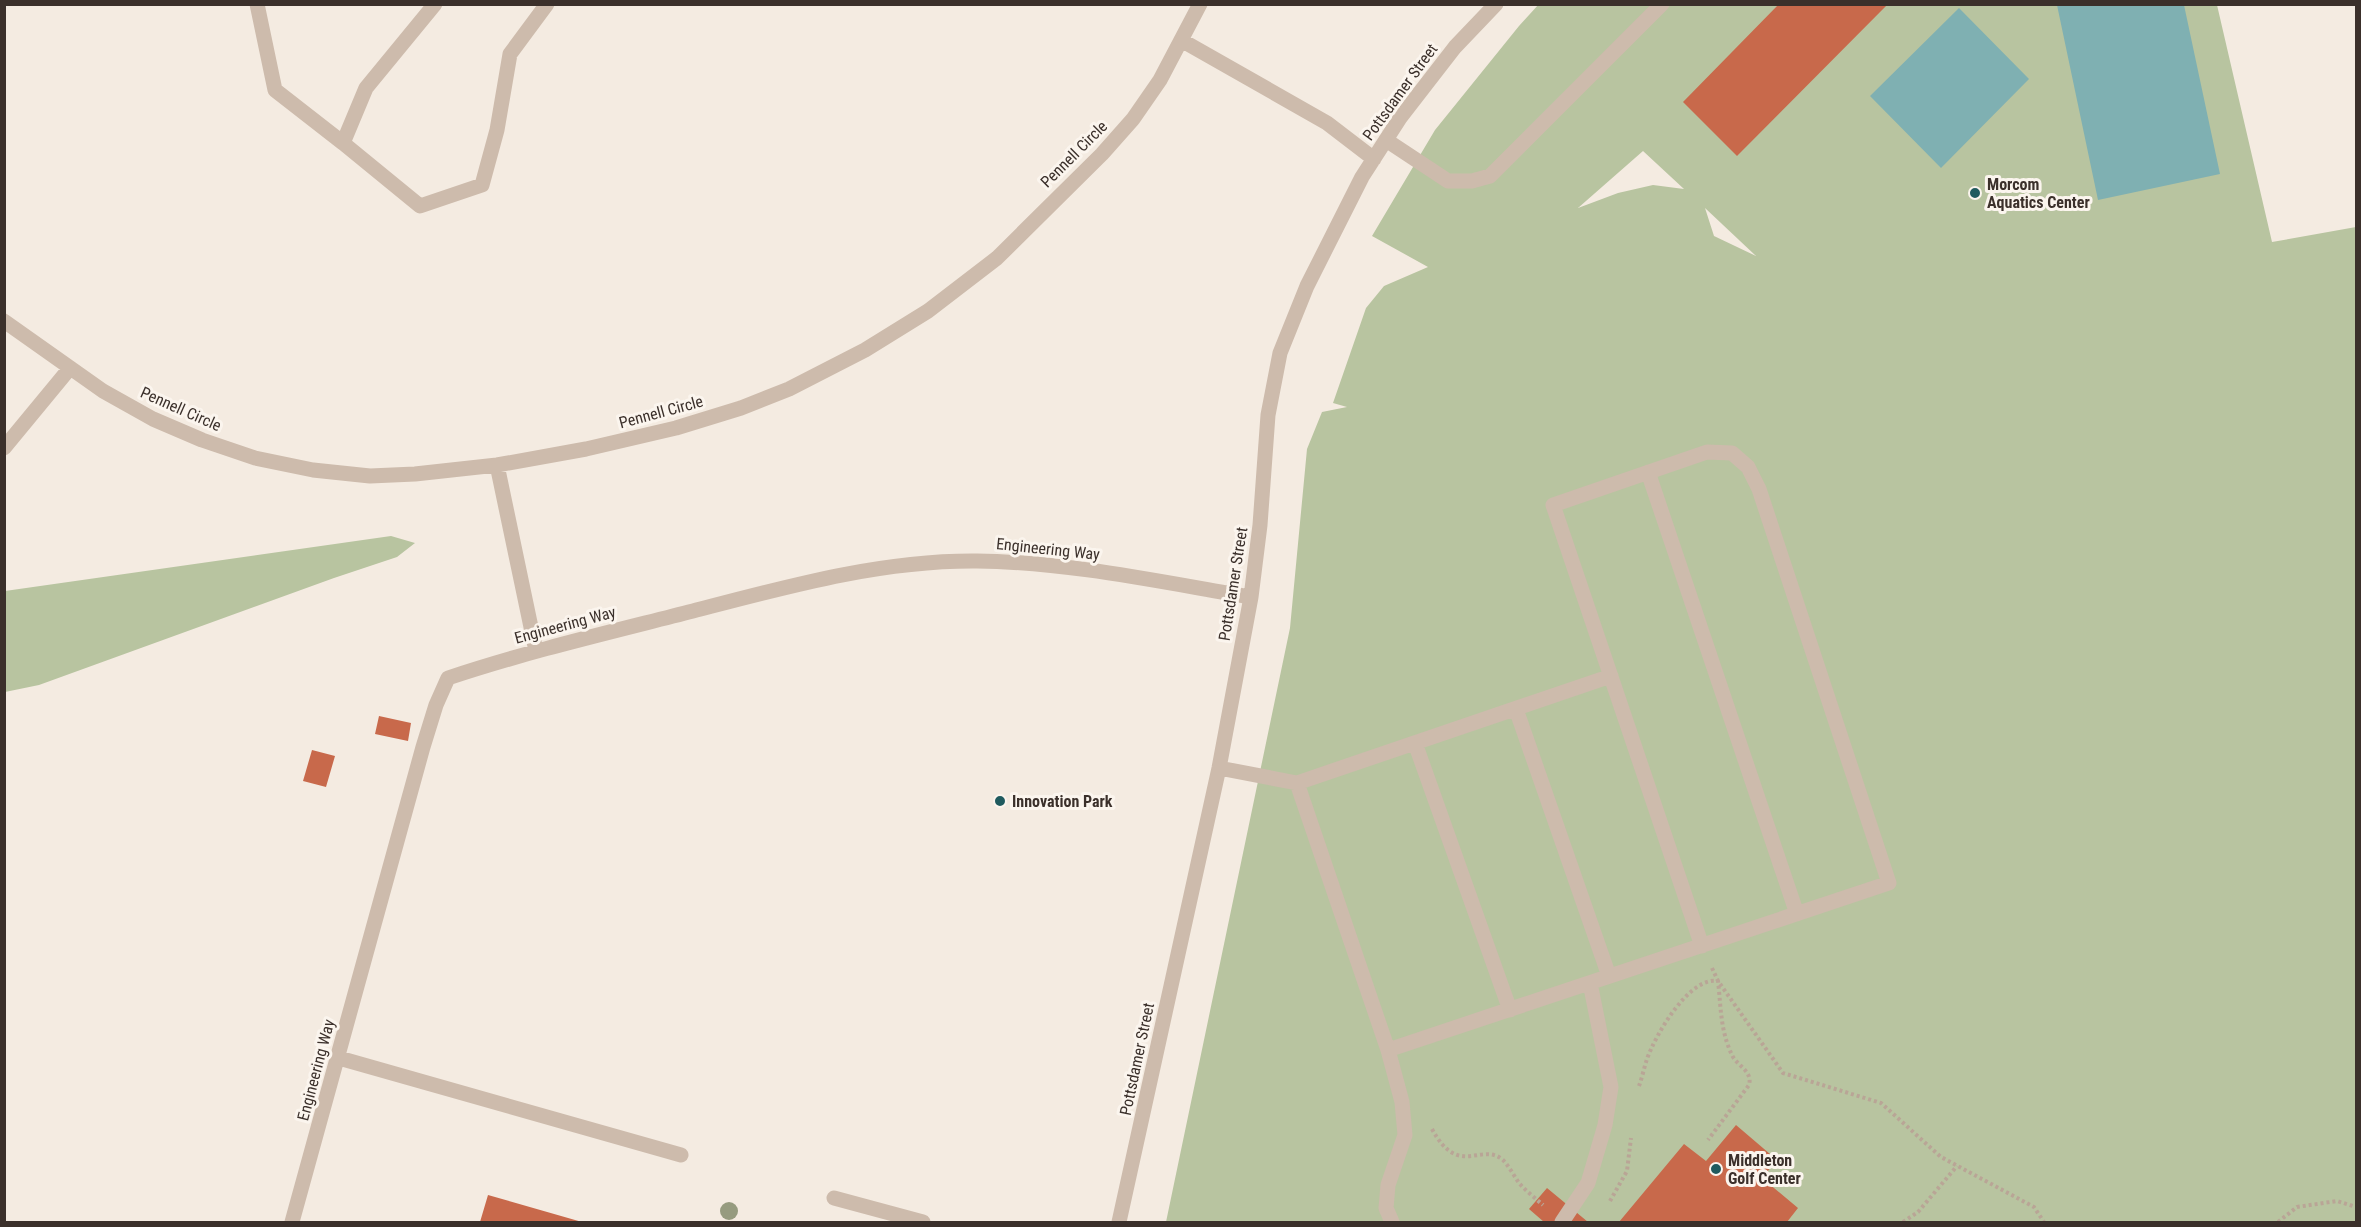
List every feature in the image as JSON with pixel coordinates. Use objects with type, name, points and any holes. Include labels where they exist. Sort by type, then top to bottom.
[{"type":"street","points":[[257,4],[275,90],[420,206],[482,184],[498,130],[510,54],[547,4]]},
{"type":"street","points":[[343,143],[366,88],[435,4]]},
{"type":"street","name":"Pennell Circle","points":[[4,321],[103,392],[153,419],[202,440],[255,458],[312,470],[370,476],[415,474],[497,465],[627,440],[730,411],[789,389],[874,344],[928,311],[997,258],[1102,154],[1133,119],[1160,80],[1200,4]]},
{"type":"street","name":"Pottsdamer Street","points":[[1119,1222],[1219,768],[1251,597],[1260,525],[1268,415],[1280,353],[1307,286],[1362,177],[1400,118],[1448,56],[1496,4]]},
{"type":"street","points":[[1386,140],[1448,181],[1472,181],[1490,176],[1662,4]]},
{"type":"street","points":[[1181,40],[1327,123],[1374,159]]},
{"type":"street","points":[[4,448],[70,368]]},
{"type":"street","points":[[1388,1050],[1889,883],[1759,489],[1748,467],[1732,453],[1707,452],[1553,505],[1702,945]]},
{"type":"street","points":[[497,465],[536,651]]},
{"type":"street","points":[[1648,472],[1797,914]]},
{"type":"street","name":"Engineering Way","points":[[292,1222],[423,747],[436,705],[448,678],[536,651],[736,600],[854,573],[912,565],[975,561],[1035,563],[1251,597]]},
{"type":"street","points":[[1219,768],[1297,783],[1611,676]]},
{"type":"street","points":[[1516,709],[1609,976]]},
{"type":"street","points":[[1415,743],[1510,1010]]},
{"type":"street","points":[[1297,783],[1388,1050],[1402,1101],[1405,1135],[1388,1185],[1386,1208],[1392,1222]]},
{"type":"street","points":[[1562,1222],[1588,1183],[1605,1125],[1611,1087],[1590,983]]},
{"type":"street","points":[[339,1058],[681,1155]]},
{"type":"street","points":[[834,1198],[922,1222]]},
{"type":"path","points":[[1638,1096],[1647,1058],[1671,1013],[1696,987],[1709,979],[1718,981],[1783,1073],[1881,1103],[1941,1157],[2034,1207],[2044,1222]]},
{"type":"path","points":[[1708,1140],[1749,1085],[1751,1079],[1733,1057],[1726,1041],[1721,1020],[1718,981]]},
{"type":"path","points":[[1428,1121],[1439,1142],[1451,1154],[1493,1155],[1502,1159],[1520,1183],[1544,1206]]},
{"type":"path","points":[[1606,1206],[1614,1197],[1627,1171],[1631,1137]]},
{"type":"path","points":[[1903,1222],[1918,1212],[1957,1166]]},
{"type":"path","points":[[2278,1222],[2297,1207],[2337,1201],[2356,1207]]},
{"type":"green space","points":[[1539,4],[2217,5],[2272,242],[2356,227],[2356,1222],[1166,1222],[1290,628],[1307,449],[1322,412],[1347,407],[1333,403],[1366,308],[1384,286],[1428,267],[1372,236],[1435,130]],"holes":[[[1643,151],[1684,189],[1653,185],[1618,193],[1578,208]],[[1705,208],[1756,256],[1714,236]]]},
{"type":"green space","points":[[391,536],[415,543],[397,557],[39,685],[5,692],[5,591]]},
{"type":"water","points":[[2057,5],[2184,5],[2220,174],[2098,200]]},
{"type":"water","points":[[1959,8],[2029,79],[1941,168],[1870,96]]},
{"type":"building","points":[[1779,4],[1888,4],[1737,156],[1683,102]]},
{"type":"building","points":[[379,716],[411,723],[408,741],[375,734]]},
{"type":"building","points":[[312,750],[335,756],[326,787],[303,781]]},
{"type":"building","name":"Middleton Golf Center","points":[[1736,1125],[1777,1160],[1762,1178],[1798,1208],[1787,1222],[1619,1222],[1684,1144],[1706,1161]]},
{"type":"building","points":[[1547,1188],[1588,1222],[1544,1222],[1529,1209]]},
{"type":"building","points":[[488,1195],[582,1222],[480,1222]]},
{"type":"place","name":"Morcom Aquatics Center","points":[[1975,193]]},
{"type":"place","name":"Innovation Park","points":[[1000,801]]},
{"type":"place","name":"Middleton Golf Center","points":[[1716,1169]]}]
